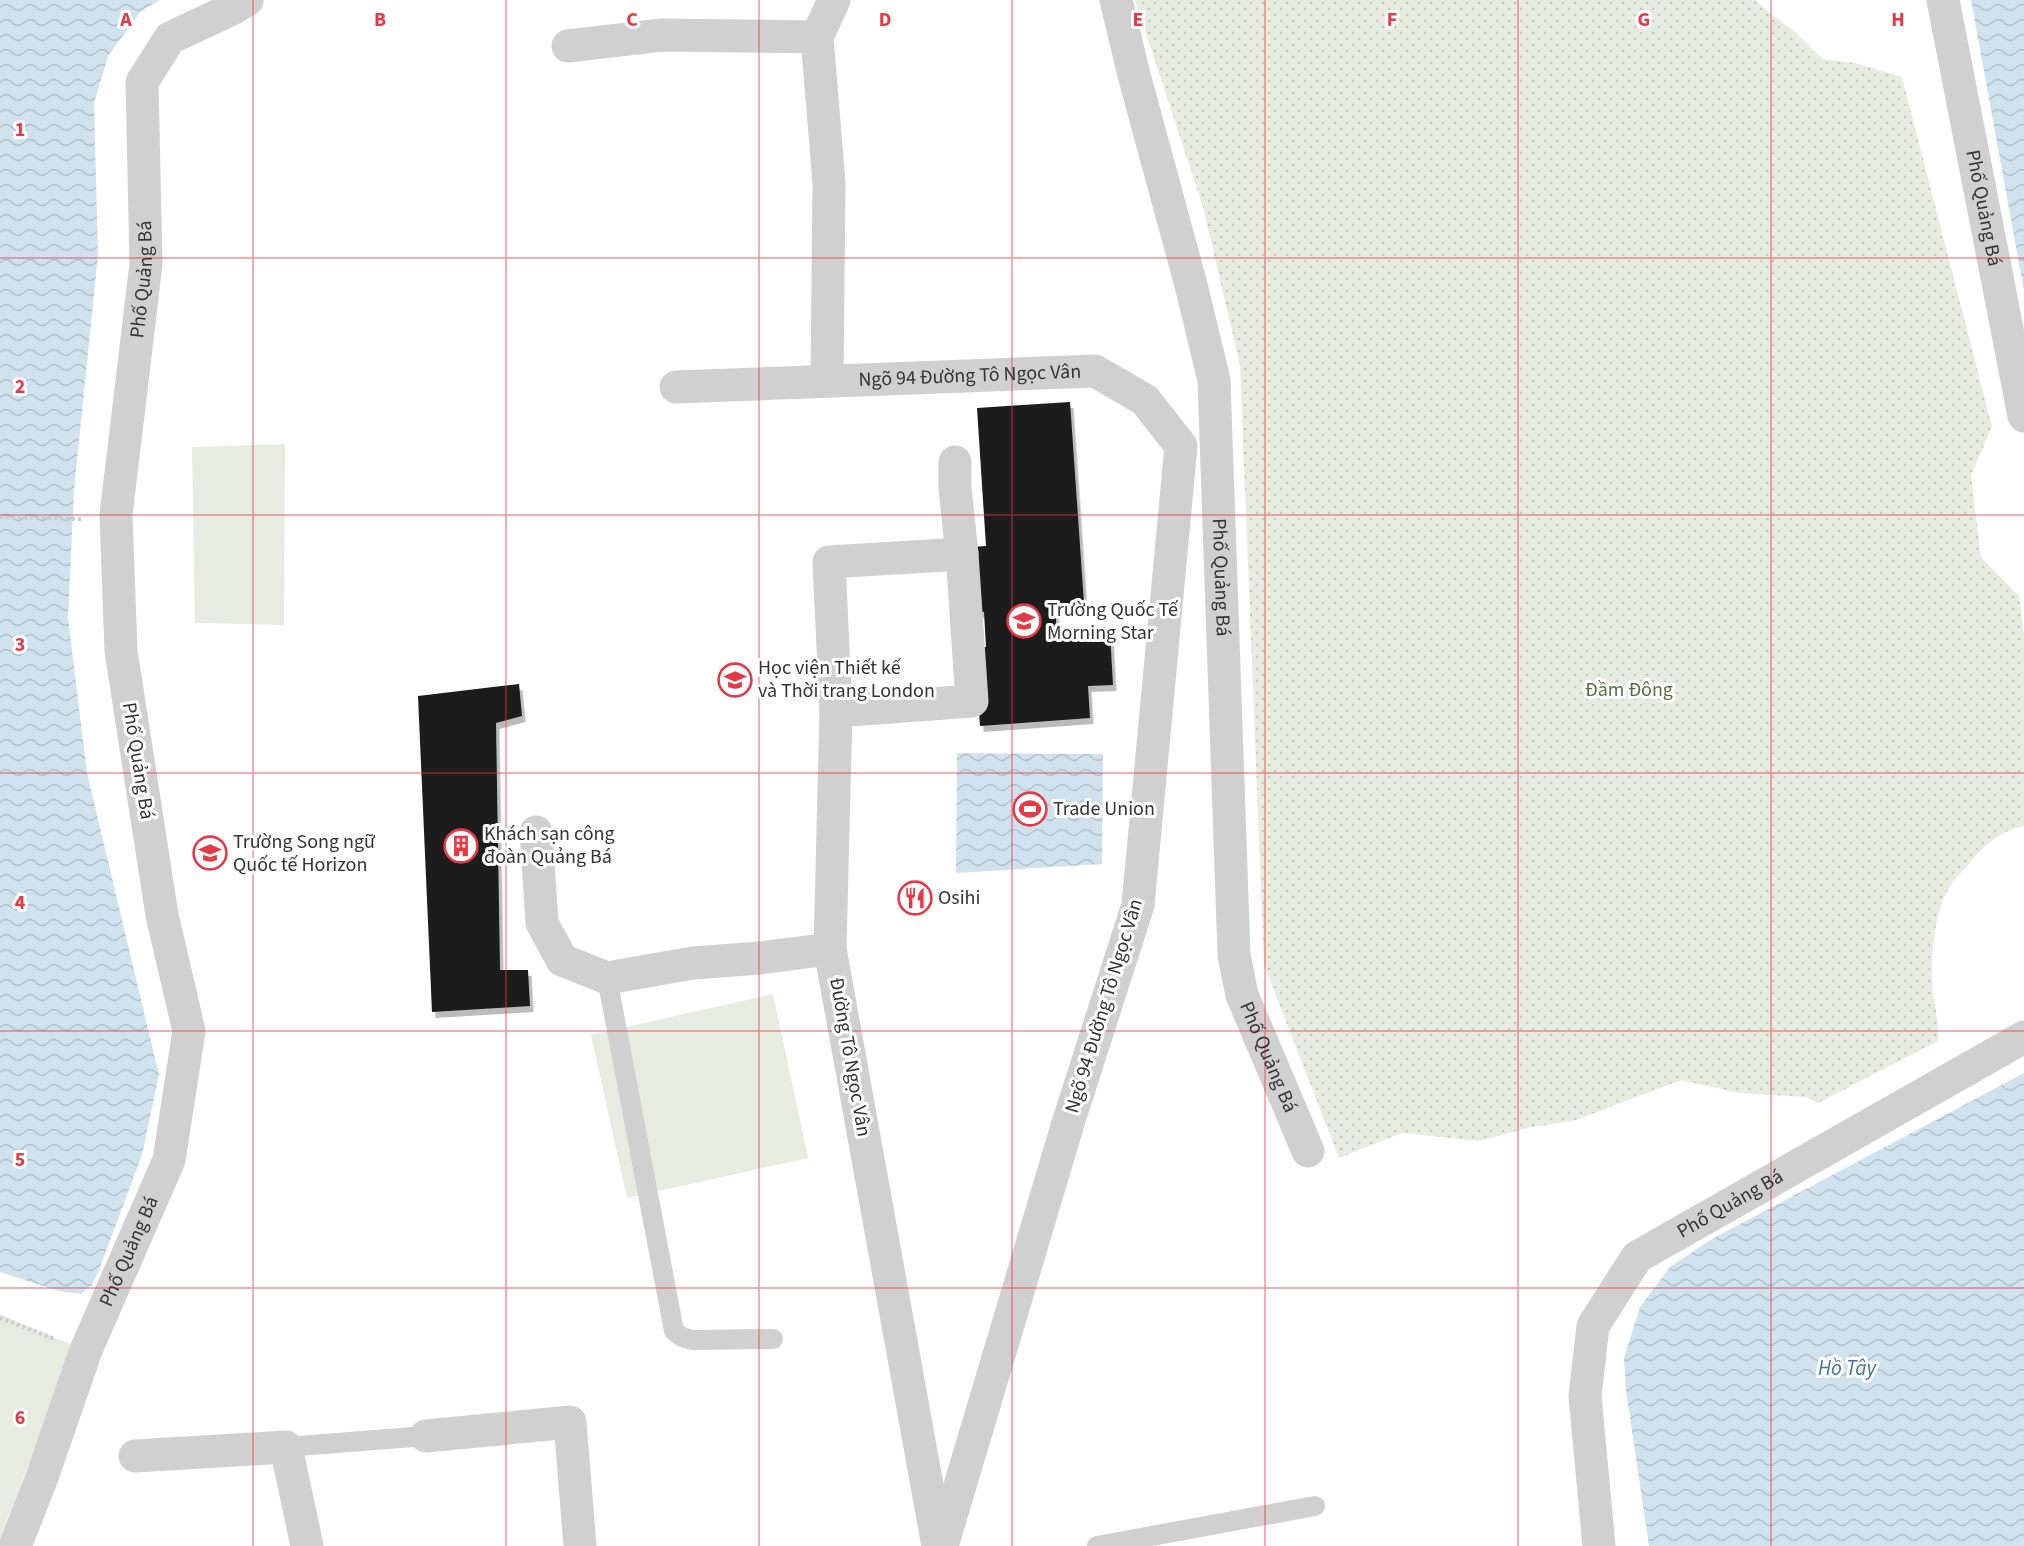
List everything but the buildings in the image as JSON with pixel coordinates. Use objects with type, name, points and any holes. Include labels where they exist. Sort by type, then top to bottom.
[{"type":"street","name":"Phố Quảng Bá","points":[[15,1546],[42,1477],[86,1350],[169,1160],[189,1031],[162,915],[121,651],[116,515],[146,264],[142,82],[170,38],[247,0]]},
{"type":"street","points":[[827,381],[829,183],[817,37],[834,0]]},
{"type":"street","name":"Phố Quảng Bá","points":[[1116,0],[1215,380],[1234,956],[1242,995],[1308,1151]]},
{"type":"street","name":"Phố Quảng Bá","points":[[1943,0],[2024,416]]},
{"type":"street","points":[[568,46],[662,35],[817,37]]},
{"type":"street","name":"Ngõ 94 Đường Tô Ngọc Vân","points":[[676,387],[1095,371],[1145,400],[1181,446],[1138,905],[1069,1120],[940,1546]]},
{"type":"street","points":[[836,711],[972,701],[955,488],[955,462]]},
{"type":"street","name":"Đường Tô Ngọc Vân","points":[[940,1546],[830,950],[836,711],[829,562],[962,554]]},
{"type":"street","points":[[536,832],[542,923],[562,960],[607,978],[693,963],[830,950]]},
{"type":"street","name":"Phố Quảng Bá","points":[[1599,1546],[1585,1396],[1593,1326],[1637,1257],[2024,1037]]},
{"type":"street","points":[[426,1436],[570,1422],[580,1546]]},
{"type":"street","points":[[135,1456],[286,1447],[307,1546]]},
{"type":"lane","points":[[607,978],[674,1331],[692,1340],[773,1339]]},
{"type":"lane","points":[[286,1447],[426,1436]]},
{"type":"lane","points":[[1097,1546],[1315,1506]]},
{"type":"path","points":[[0,517],[91,520]]},
{"type":"path","points":[[0,1318],[86,1350]]},
{"type":"green space","name":"Đầm Đông","points":[[1135,0],[1756,0],[1795,32],[1822,59],[1855,63],[1902,77],[1992,427],[1971,475],[1981,557],[2019,596],[2024,635],[2024,826],[1999,836],[1986,845],[1954,880],[1945,896],[1937,919],[1932,958],[1938,1041],[1818,1103],[1806,1097],[1739,1093],[1681,1080],[1576,1120],[1528,1128],[1479,1141],[1402,1133],[1339,1158],[1264,965],[1240,365],[1203,207]]},
{"type":"green space","points":[[285,444],[284,625],[195,623],[192,447]]},
{"type":"green space","points":[[773,994],[808,1158],[627,1198],[591,1035]]},
{"type":"green space","points":[[0,1314],[74,1346],[0,1538]]},
{"type":"water","points":[[0,0],[160,0],[141,11],[108,56],[94,103],[98,255],[74,490],[68,618],[87,773],[159,1075],[142,1155],[99,1270],[92,1285],[81,1294],[59,1291],[0,1272]]},
{"type":"water","points":[[1971,0],[2024,0],[2024,291]]},
{"type":"water","name":"Trade Union","points":[[957,753],[1103,754],[1102,864],[956,873]]},
{"type":"water","name":"Hồ Tây","points":[[2024,1073],[2024,1546],[1649,1546],[1626,1390],[1624,1358],[1640,1307],[1670,1267],[1712,1239]]},
{"type":"place","name":"Trường Quốc Tế Morning Star","points":[[1024,621]]},
{"type":"place","name":"Học viện Thiết kế và Thời trang London","points":[[735,680]]},
{"type":"place","name":"Trade Union","points":[[1030,809]]},
{"type":"place","name":"Khách sạn công đoàn Quảng Bá","points":[[461,846]]},
{"type":"place","name":"Trường Song ngữ Quốc tế Horizon","points":[[210,853]]},
{"type":"place","name":"Osihi","points":[[915,898]]}]
